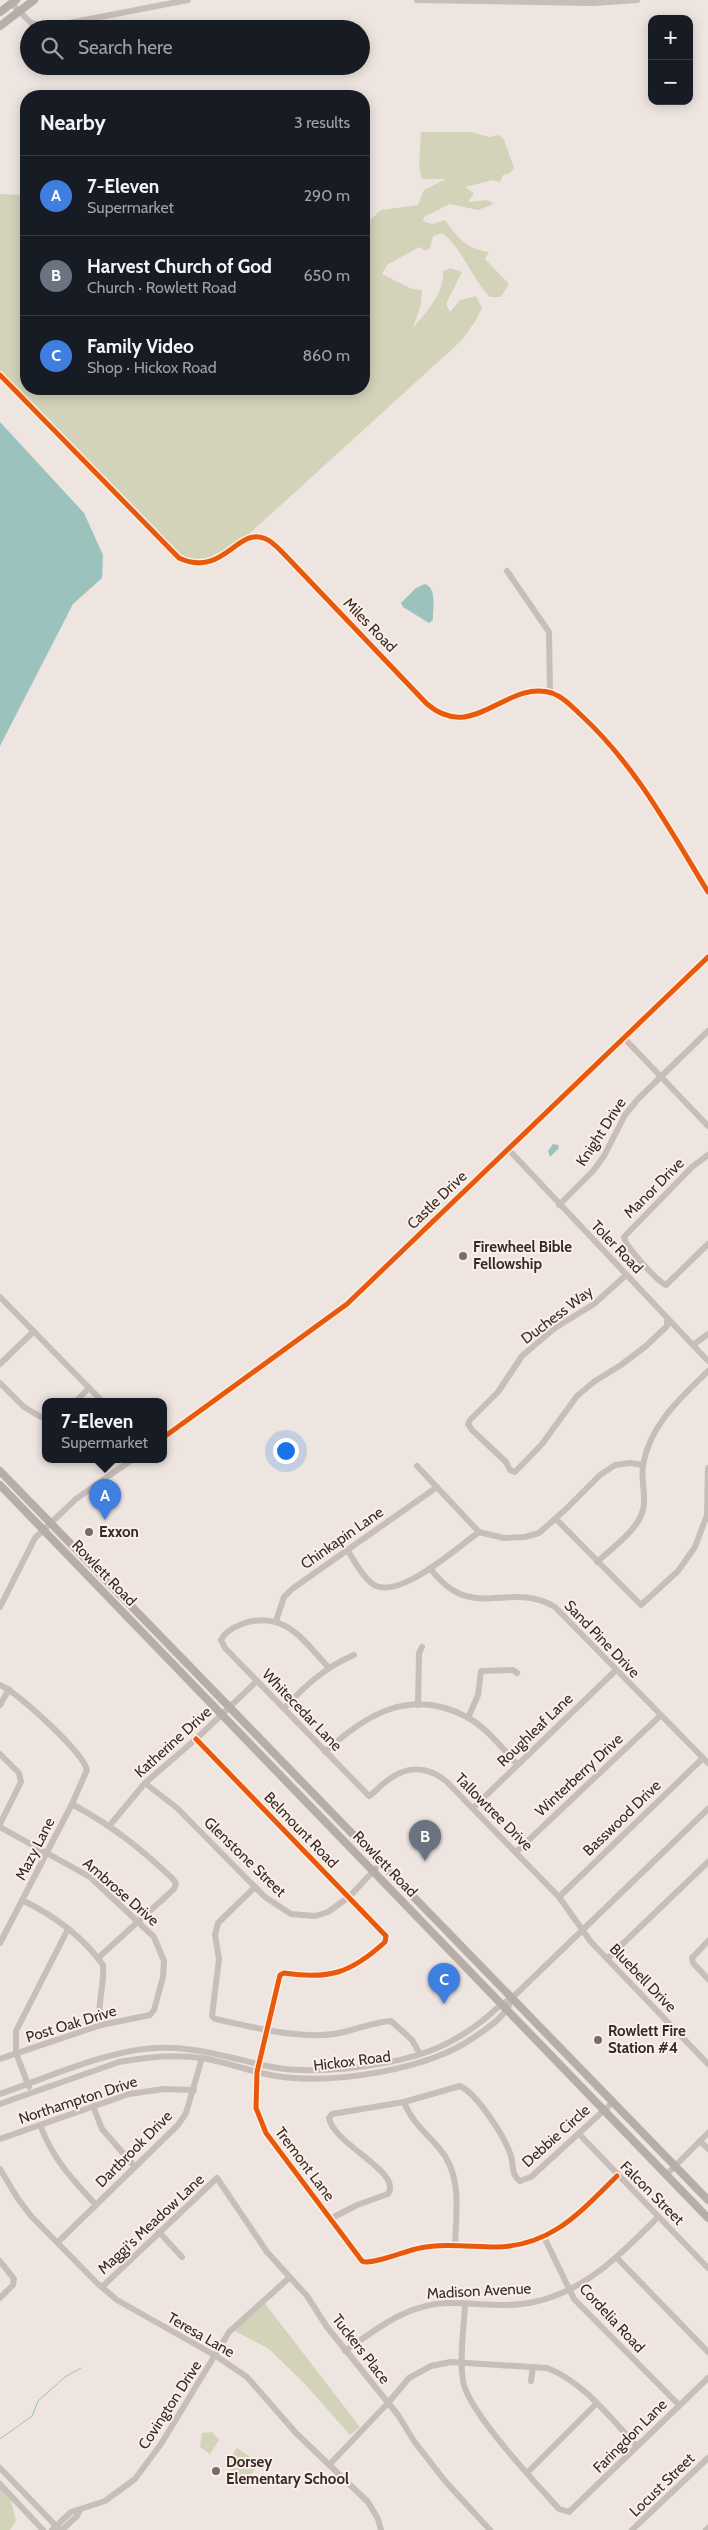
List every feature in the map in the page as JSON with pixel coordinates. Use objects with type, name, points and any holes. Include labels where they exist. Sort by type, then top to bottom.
[{"type":"main road","points":[[0,26],[34,0]]},
{"type":"main road","points":[[0,12],[13,2]]},
{"type":"main road","points":[[0,1471],[47,1526]]},
{"type":"main road","points":[[0,1485],[47,1526]]},
{"type":"main road","name":"Rowlett Road","points":[[47,1526],[230,1707],[708,2200]]},
{"type":"main road","name":"Rowlett Road","points":[[47,1526],[152,1644],[222,1714],[708,2218]]},
{"type":"main road","points":[[152,1644],[160,1636]]},
{"type":"street","points":[[86,20],[188,0]]},
{"type":"street","points":[[417,0],[593,3],[637,0]]},
{"type":"street","points":[[13,2],[18,12],[28,20]]},
{"type":"street","name":"Miles Road","points":[[0,375],[179,558],[193,563],[209,563],[247,539],[260,537],[266,539],[284,554],[427,704],[439,713],[457,718],[468,717],[524,695],[539,692],[550,693]]},
{"type":"street","points":[[507,570],[549,632],[550,693],[577,711],[625,761],[708,892]]},
{"type":"street","name":"Castle Drive","points":[[167,1435],[346,1304],[708,957]]},
{"type":"street","name":"Knight Drive","points":[[559,1205],[593,1172],[604,1156],[625,1115],[708,1031]]},
{"type":"street","points":[[624,1038],[708,1126]]},
{"type":"street","name":"Toler Road","points":[[508,1149],[708,1361]]},
{"type":"street","name":"Manor Drive","points":[[708,1155],[692,1167],[624,1237],[624,1242],[631,1251],[666,1285],[708,1244]]},
{"type":"street","name":"Duchess Way","points":[[626,1275],[594,1304],[555,1328],[522,1356],[498,1392],[468,1424],[512,1472],[542,1444],[577,1396],[595,1381],[621,1366],[646,1346],[667,1326],[667,1318]]},
{"type":"street","points":[[0,1297],[99,1398]]},
{"type":"street","points":[[0,1364],[34,1331]]},
{"type":"street","points":[[693,1345],[708,1334]]},
{"type":"street","points":[[598,1562],[634,1527],[640,1518],[645,1492],[643,1465],[654,1434],[667,1412],[708,1371]]},
{"type":"street","points":[[0,1383],[24,1407],[42,1418]]},
{"type":"street","points":[[79,1398],[89,1388]]},
{"type":"street","points":[[0,1608],[3,1593],[35,1538],[88,1489],[127,1463]]},
{"type":"street","points":[[417,1466],[479,1532],[498,1538],[525,1537],[539,1533],[608,1469],[622,1463],[643,1465]]},
{"type":"street","points":[[556,1519],[641,1604],[678,1571],[688,1559],[695,1546],[707,1515],[708,1468]]},
{"type":"street","name":"Chinkapin Lane","points":[[276,1621],[288,1592],[437,1487]]},
{"type":"street","points":[[347,1550],[369,1581],[378,1587],[401,1585],[430,1568],[479,1532]]},
{"type":"street","name":"Sand Pine Drive","points":[[430,1568],[445,1585],[463,1596],[478,1599],[523,1598],[547,1602],[563,1615],[615,1671],[706,1761]]},
{"type":"street","points":[[276,1621],[287,1625],[298,1634],[328,1667]]},
{"type":"street","name":"Whitecedar Lane","points":[[276,1621],[248,1622],[229,1631],[221,1640],[225,1648],[369,1796]]},
{"type":"street","points":[[418,1705],[418,1660],[422,1647]]},
{"type":"street","points":[[284,1708],[307,1684],[328,1667],[354,1655]]},
{"type":"street","points":[[468,1718],[478,1694],[481,1671],[513,1670],[517,1673]]},
{"type":"street","name":"Roughleaf Lane","points":[[473,1808],[615,1671]]},
{"type":"street","name":"Katherine Drive","points":[[110,1825],[145,1783],[196,1739],[257,1681]]},
{"type":"street","points":[[0,1684],[9,1689],[0,1705]]},
{"type":"street","name":"Mazy Lane","points":[[0,1943],[86,1775],[85,1764],[41,1718],[9,1689]]},
{"type":"street","points":[[325,1752],[351,1729],[375,1714],[399,1706],[418,1705],[441,1708],[468,1718],[494,1739],[517,1764]]},
{"type":"street","name":"Winterberry Drive","points":[[516,1852],[660,1716]]},
{"type":"street","name":"Belmount Road","points":[[196,1739],[386,1936],[385,1942],[363,1962],[342,1972],[315,1977],[284,1973],[277,1979]]},
{"type":"street","points":[[0,1754],[19,1773],[22,1782],[0,1825]]},
{"type":"street","name":"Basswood Drive","points":[[559,1897],[706,1761]]},
{"type":"street","name":"Tallowtree Drive","points":[[369,1796],[394,1775],[414,1768],[422,1768],[440,1776],[559,1897],[582,1930]]},
{"type":"street","name":"Glenstone Street","points":[[145,1783],[177,1808],[276,1906],[300,1916],[315,1916],[328,1912],[349,1897],[381,1863]]},
{"type":"street","points":[[72,1804],[110,1825],[133,1842],[176,1884],[174,1889],[98,1958]]},
{"type":"street","name":"Hickox Road","points":[[0,2094],[117,2054],[154,2048],[204,2050],[259,2064],[293,2070],[318,2070],[400,2060],[420,2054],[462,2035],[501,2004],[512,1998],[708,1809]]},
{"type":"street","name":"Ambrose Drive","points":[[0,1825],[90,1877],[154,1937],[164,1961],[163,1977],[154,2010],[150,2015]]},
{"type":"street","points":[[608,1958],[708,1862]]},
{"type":"street","points":[[255,1887],[218,1923],[216,1928],[219,1959],[212,2011],[216,2019],[266,2030],[316,2035],[335,2034],[391,2021],[412,2040],[420,2054]]},
{"type":"street","points":[[22,1900],[39,1908],[68,1929],[98,1958],[104,1972],[98,2006],[101,2025]]},
{"type":"street","points":[[31,2093],[16,2053],[14,2037],[18,2024],[68,1929]]},
{"type":"street","name":"Bluebell Drive","points":[[582,1930],[708,2064]]},
{"type":"street","points":[[708,1940],[692,1958],[693,1963],[708,1979]]},
{"type":"street","name":"Tremont Lane","points":[[277,1979],[257,2072],[255,2096],[260,2122],[286,2162],[362,2261],[370,2263],[413,2249],[455,2245]]},
{"type":"street","name":"Hickox Road","points":[[0,2104],[119,2062],[140,2058],[171,2056],[202,2058],[257,2072],[294,2078],[326,2078],[396,2068],[431,2059],[466,2042],[508,2010],[512,1998]]},
{"type":"street","name":"Post Oak Drive","points":[[0,2060],[101,2025],[150,2015]]},
{"type":"street","points":[[462,2035],[466,2042]]},
{"type":"street","name":"Dartbrook Drive","points":[[58,2242],[178,2125],[186,2113],[202,2058]]},
{"type":"street","name":"Debbie Circle","points":[[404,2102],[460,2086],[465,2089],[501,2134],[511,2156],[516,2178],[520,2181],[531,2178],[612,2103]]},
{"type":"street","name":"Northampton Drive","points":[[0,2139],[92,2106],[145,2091],[194,2090]]},
{"type":"street","points":[[330,2219],[357,2205],[388,2194],[392,2186],[390,2181],[371,2161],[344,2141],[329,2118],[332,2114],[404,2102],[408,2113],[440,2148],[453,2171],[457,2189],[455,2245],[509,2246],[532,2242],[544,2237],[569,2222],[617,2176]]},
{"type":"street","points":[[92,2106],[102,2129],[135,2167]]},
{"type":"street","points":[[40,2124],[54,2156],[62,2168],[96,2205]]},
{"type":"street","points":[[667,2174],[708,2133]]},
{"type":"street","name":"Falcon Street","points":[[579,2134],[617,2176],[708,2268]]},
{"type":"street","points":[[700,2141],[708,2149]]},
{"type":"street","name":"Teresa Lane","points":[[0,2169],[22,2205],[117,2300],[216,2356],[247,2377],[296,2433],[368,2502],[378,2519],[381,2530]]},
{"type":"street","name":"Maggi's Meadow Lane","points":[[102,2287],[218,2178]]},
{"type":"street","name":"Tuckers Place","points":[[218,2178],[267,2252],[307,2296],[345,2351],[388,2403],[445,2482],[490,2530]]},
{"type":"street","name":"Madison Avenue","points":[[345,2351],[387,2322],[410,2310],[434,2304],[517,2305],[534,2302],[568,2289],[602,2270],[617,2258],[658,2217]]},
{"type":"street","points":[[159,2232],[182,2257]]},
{"type":"street","name":"Cordelia Road","points":[[544,2237],[568,2289],[594,2320],[679,2405]]},
{"type":"street","points":[[617,2258],[708,2352]]},
{"type":"street","points":[[0,2261],[12,2274],[13,2285],[0,2298]]},
{"type":"street","name":"Covington Drive","points":[[57,2529],[71,2512],[105,2501],[135,2479],[162,2444],[229,2332],[289,2278]]},
{"type":"street","points":[[465,2304],[462,2379],[472,2403],[527,2473],[596,2404]]},
{"type":"street","points":[[329,2465],[412,2376],[440,2364],[462,2363],[547,2368],[575,2383],[637,2446]]},
{"type":"street","points":[[531,2381],[533,2367]]},
{"type":"street","name":"Faringdon Lane","points":[[527,2473],[559,2509],[569,2512],[708,2378]]},
{"type":"street","name":"Locust Street","points":[[632,2530],[708,2458]]},
{"type":"street","points":[[0,2468],[57,2529]]},
{"type":"street","points":[[0,2484],[43,2530]]},
{"type":"green space","points":[[421,132],[471,132],[489,137],[499,135],[504,140],[514,168],[510,173],[503,175],[500,182],[493,180],[465,187],[474,193],[468,202],[487,200],[494,204],[478,210],[450,204],[424,217],[423,221],[432,224],[445,220],[463,242],[474,248],[489,252],[485,259],[509,284],[501,297],[490,297],[477,281],[456,247],[442,233],[433,236],[430,248],[426,251],[419,247],[387,265],[382,274],[412,289],[422,290],[421,304],[413,328],[429,309],[438,294],[443,279],[443,271],[450,268],[462,272],[446,304],[450,312],[460,300],[476,296],[482,308],[476,320],[462,340],[247,536],[208,559],[191,559],[181,555],[24,395],[370,395],[370,220],[381,210],[418,205],[424,190],[446,179],[422,179],[419,165]]},
{"type":"green space","points":[[0,194],[20,195],[20,390],[0,370]]},
{"type":"green space","points":[[263,2301],[360,2427],[350,2435],[305,2384],[269,2349],[233,2330]]},
{"type":"green space","points":[[212,2432],[219,2440],[210,2454],[200,2447],[202,2433]]},
{"type":"green space","points":[[237,2448],[259,2463],[247,2481],[225,2466]]},
{"type":"green space","points":[[0,2487],[10,2497],[16,2521],[10,2530],[0,2530]]},
{"type":"water","points":[[0,422],[84,513],[103,555],[102,578],[73,604],[0,746]]},
{"type":"water","points":[[425,584],[429,586],[434,599],[433,620],[429,623],[403,607],[401,603],[416,588]]},
{"type":"water","points":[[553,1144],[558,1145],[559,1148],[550,1157],[548,1151]]},
{"type":"waterway","points":[[0,2439],[32,2416],[38,2401],[65,2377],[81,2368]]},
{"type":"cycle path","points":[[0,375],[179,558],[194,563],[207,562],[218,558],[247,539],[256,537],[269,540],[427,704],[444,714],[460,717],[475,714],[520,694],[535,691],[552,693],[564,700],[601,735],[636,777],[666,822],[708,892]]},
{"type":"cycle path","points":[[167,1435],[347,1304],[708,957]]},
{"type":"cycle path","points":[[196,1739],[386,1936],[385,1942],[373,1953],[339,1972],[314,1975],[284,1973],[280,1975],[257,2072],[256,2108],[266,2133],[362,2261],[373,2261],[414,2249],[429,2247],[448,2245],[496,2247],[533,2241],[564,2225],[617,2176]]},
{"type":"place","name":"Firewheel Bible Fellowship","points":[[463,1256]]},
{"type":"place","name":"7-Eleven","points":[[105,1520]]},
{"type":"place","name":"Exxon","points":[[89,1532]]},
{"type":"place","name":"Harvest Church of God","points":[[425,1861]]},
{"type":"place","name":"Family Video","points":[[444,2004]]},
{"type":"place","name":"Rowlett Fire Station #4","points":[[598,2040]]},
{"type":"place","name":"Dorsey Elementary School","points":[[216,2471]]}]
